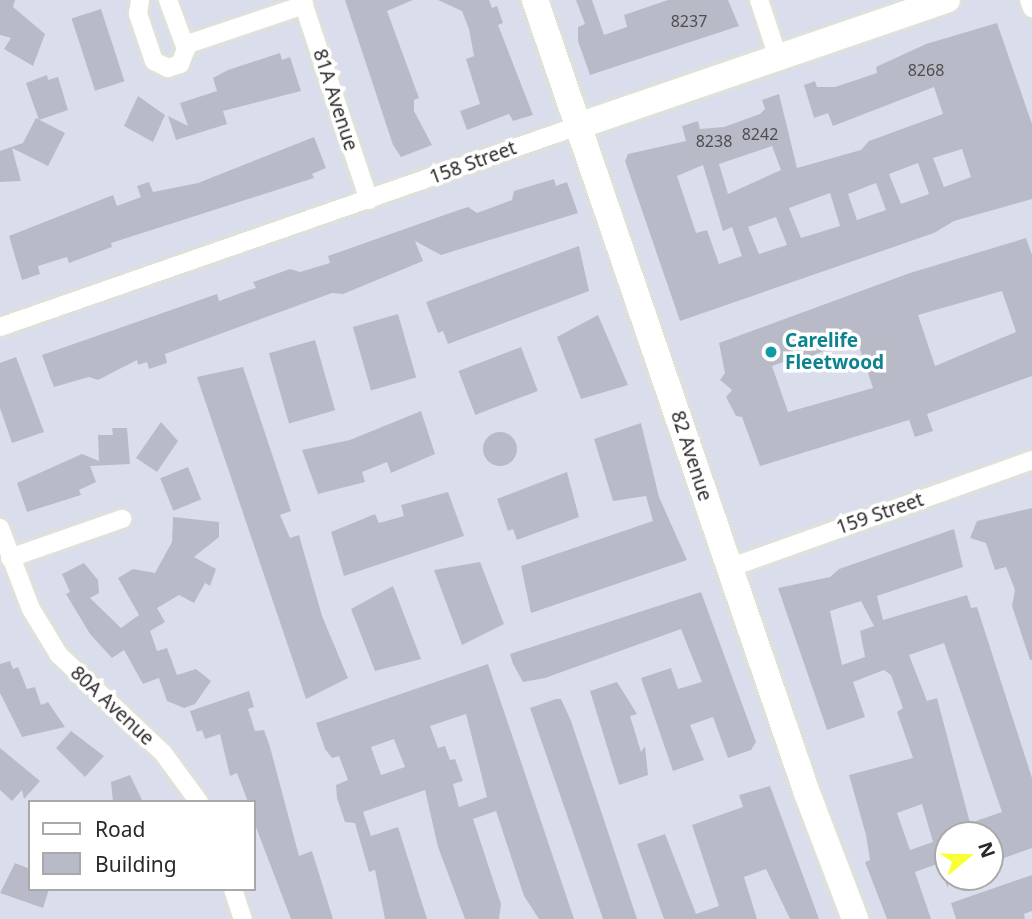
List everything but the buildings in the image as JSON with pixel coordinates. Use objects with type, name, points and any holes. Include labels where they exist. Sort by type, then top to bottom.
[{"type":"street","points":[[140,0],[138,14],[158,66],[180,64],[185,45],[168,0]]},
{"type":"street","name":"82 Avenue","points":[[535,0],[729,568],[853,916]]},
{"type":"street","points":[[759,0],[779,60]]},
{"type":"street","name":"158 Street","points":[[0,327],[947,0]]},
{"type":"street","points":[[1029,0],[1032,8]]},
{"type":"street","points":[[185,45],[303,3]]},
{"type":"street","name":"81A Avenue","points":[[303,3],[369,201]]},
{"type":"street","name":"159 Street","points":[[729,568],[1032,460]]},
{"type":"street","points":[[10,558],[122,519]]},
{"type":"street","name":"80A Avenue","points":[[0,528],[31,609],[59,655],[163,753],[198,800]]},
{"type":"street","points":[[234,891],[243,919]]},
{"type":"place","name":"Carelife Fleetwood","points":[[771,352]]}]
